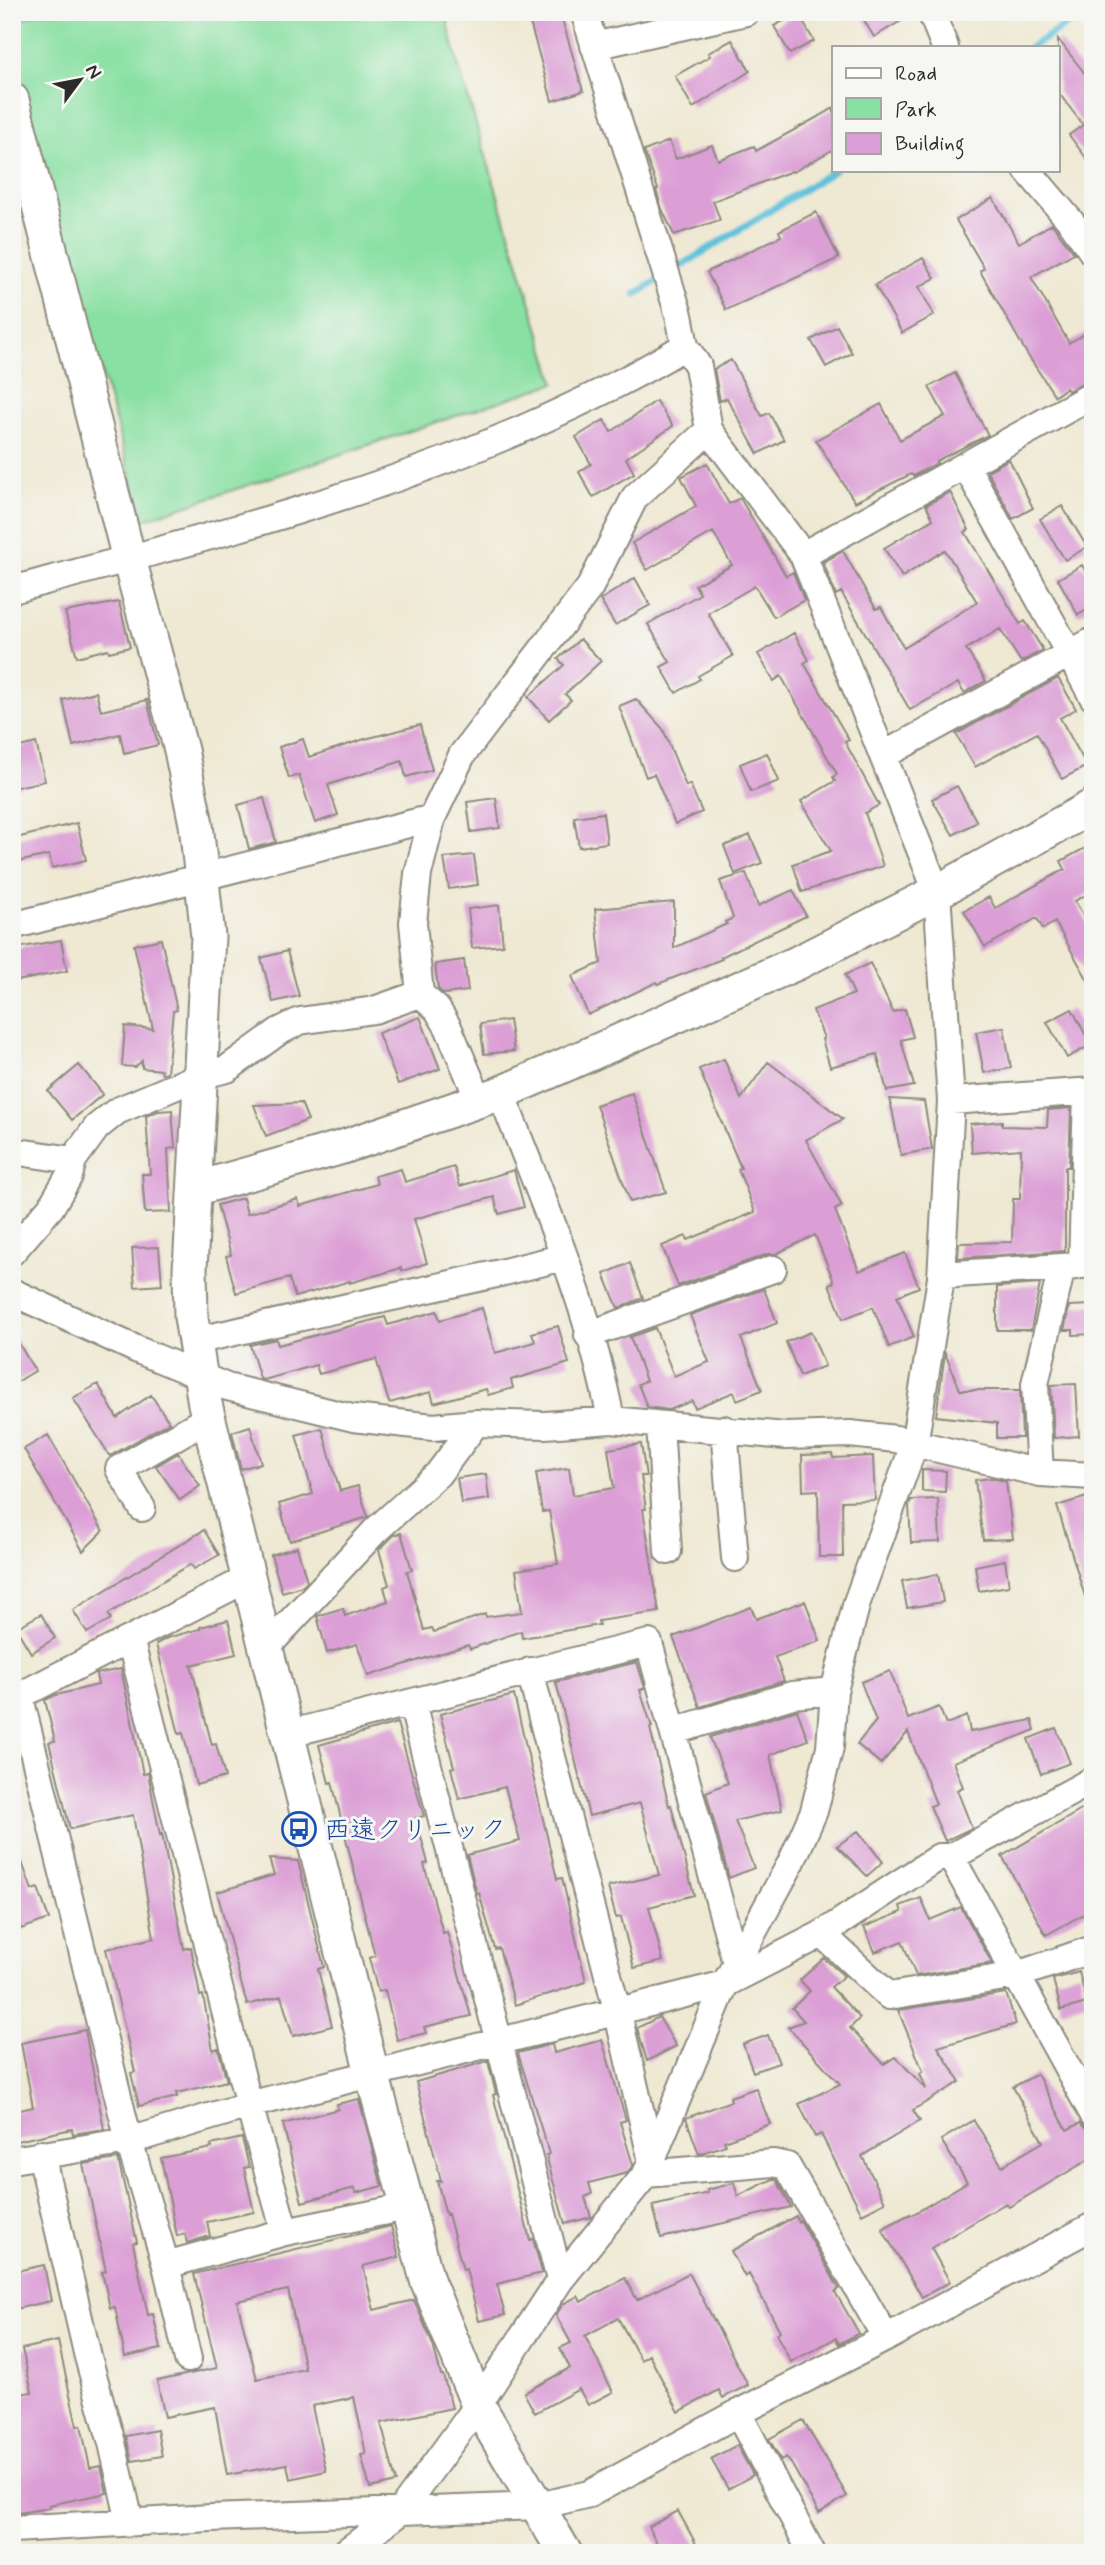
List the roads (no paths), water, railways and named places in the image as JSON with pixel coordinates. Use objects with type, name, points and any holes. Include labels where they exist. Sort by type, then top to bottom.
[{"type":"street","points":[[344,2553],[400,2512],[478,2405],[560,2280],[649,2168],[731,1974],[792,1861],[814,1811],[830,1747],[834,1691],[857,1602],[914,1445],[941,1275],[951,1101],[937,891],[803,555],[709,430],[698,366],[685,346],[662,259],[583,12]]},
{"type":"street","points":[[594,46],[746,12]]},
{"type":"street","points":[[931,12],[945,46]]},
{"type":"street","points":[[12,100],[129,559],[181,750],[196,824],[208,937],[190,1269],[194,1341],[208,1418],[426,2280],[478,2405],[565,2553]]},
{"type":"street","points":[[1029,172],[1072,223],[1093,253]]},
{"type":"street","points":[[12,590],[329,502],[464,454],[578,404],[685,346]]},
{"type":"street","points":[[803,555],[1093,394]]},
{"type":"street","points":[[611,1420],[589,1335],[564,1257],[490,1097],[437,1009],[420,994],[413,923],[418,874],[432,818],[462,755],[590,587],[635,497],[709,430]]},
{"type":"street","points":[[966,466],[1081,648],[1093,697]]},
{"type":"street","points":[[884,755],[1081,648]]},
{"type":"street","points":[[195,1189],[343,1147],[490,1097],[797,962],[937,891],[1093,806]]},
{"type":"street","points":[[12,926],[432,818]]},
{"type":"street","points":[[12,1252],[51,1207],[69,1175],[73,1160],[97,1127],[117,1111],[202,1075],[227,1069],[278,1032],[300,1021],[374,1010],[420,994]]},
{"type":"street","points":[[951,1101],[1090,1092],[1079,1265],[1035,1384],[1040,1473]]},
{"type":"street","points":[[12,1151],[73,1160]]},
{"type":"street","points":[[194,1341],[564,1257]]},
{"type":"street","points":[[941,1275],[1079,1265]]},
{"type":"street","points":[[589,1335],[773,1269]]},
{"type":"street","points":[[12,1292],[199,1377],[283,1403],[353,1418],[433,1427],[476,1423],[545,1425],[611,1420],[786,1436],[850,1434],[897,1439],[1040,1473],[1093,1476]]},
{"type":"street","points":[[142,1508],[119,1469],[208,1418]]},
{"type":"street","points":[[265,1649],[375,1531],[438,1474],[476,1423]]},
{"type":"street","points":[[660,1426],[668,1551]]},
{"type":"street","points":[[724,1429],[735,1558]]},
{"type":"street","points":[[188,2359],[166,2265],[129,2140],[23,1749],[22,1706],[23,1694],[247,1579]]},
{"type":"street","points":[[130,1639],[249,2105],[285,2232]]},
{"type":"street","points":[[287,1734],[649,1643],[674,1731],[731,1974]]},
{"type":"street","points":[[530,1671],[618,2010],[649,2168]]},
{"type":"street","points":[[674,1731],[792,1695],[834,1691]]},
{"type":"street","points":[[412,1703],[560,2280]]},
{"type":"street","points":[[12,2160],[129,2140],[249,2105],[499,2043],[618,2010],[731,1974],[822,1934],[939,1857],[950,1857],[1093,1780]]},
{"type":"street","points":[[950,1857],[1093,2114]]},
{"type":"street","points":[[822,1934],[889,1996],[1017,1975],[1093,1949]]},
{"type":"street","points":[[41,2154],[130,2522]]},
{"type":"street","points":[[649,2168],[773,2163],[788,2165],[886,2338]]},
{"type":"street","points":[[166,2265],[285,2232],[406,2207]]},
{"type":"street","points":[[12,2529],[539,2506],[589,2494],[738,2413],[886,2338],[1093,2225]]},
{"type":"street","points":[[738,2413],[812,2553]]},
{"type":"waterway","points":[[1033,46],[1087,12]]},
{"type":"waterway","points":[[636,294],[832,172]]},
{"type":"place","name":"西遠クリニック","points":[[299,1829]]}]
